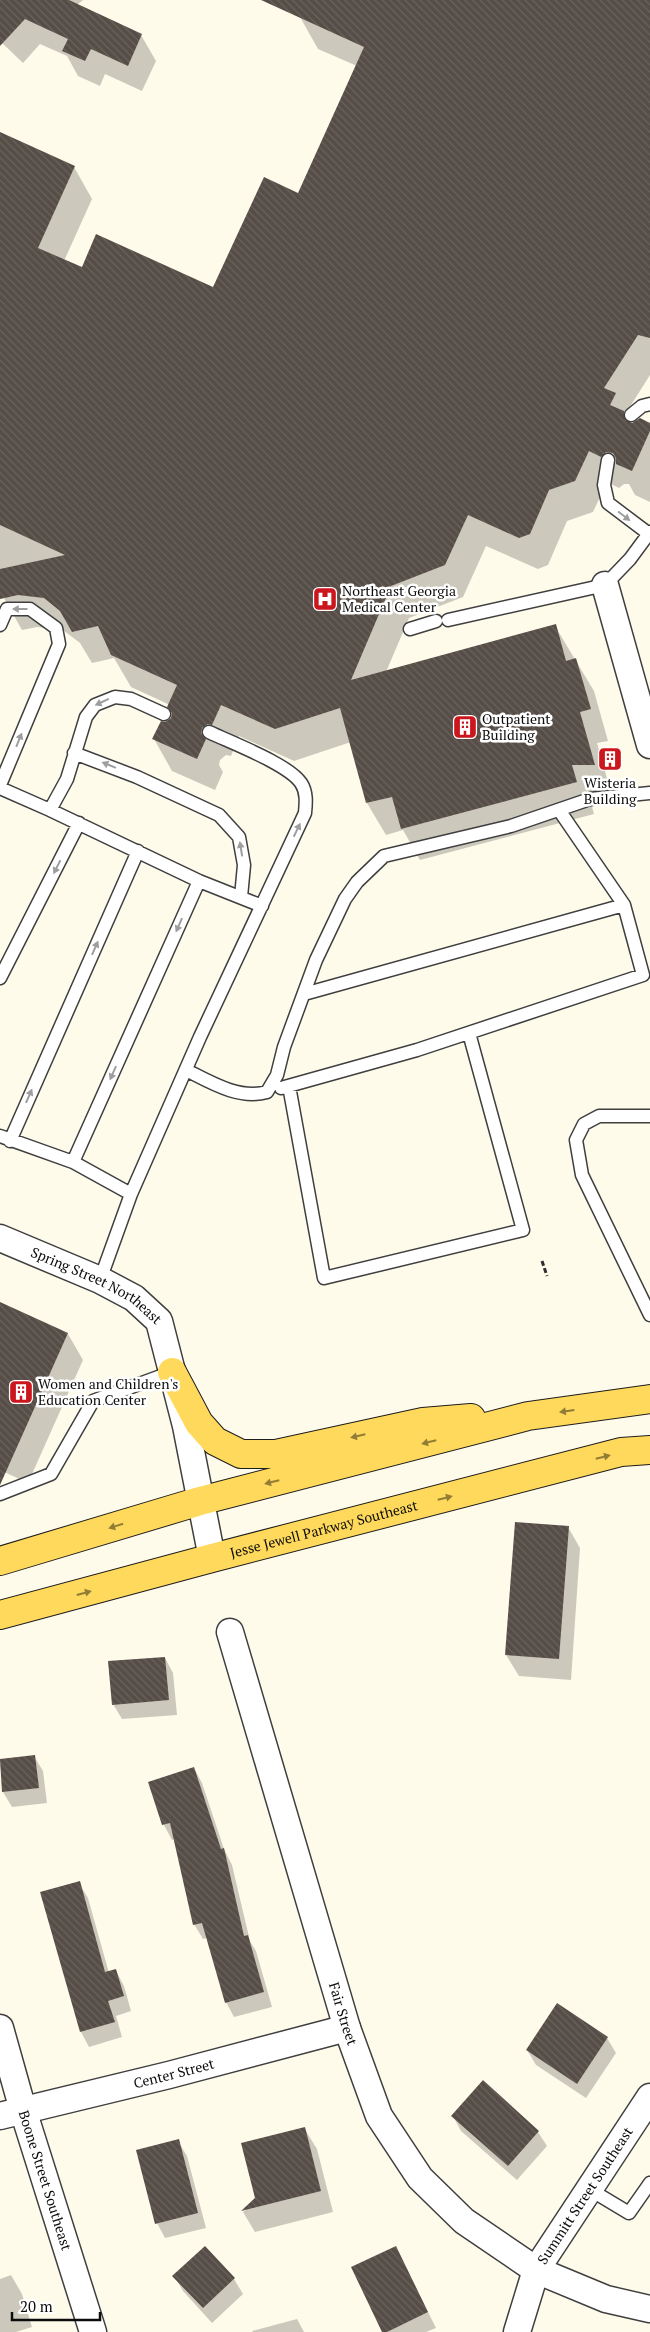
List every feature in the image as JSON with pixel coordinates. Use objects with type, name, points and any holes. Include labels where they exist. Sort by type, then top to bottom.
[{"type":"main road","points":[[172,1372],[199,1423],[215,1442],[241,1454],[276,1454],[423,1422],[528,1416],[650,1399]]},
{"type":"main road","points":[[0,1561],[200,1501],[528,1416]]},
{"type":"main road","name":"Jesse Jewell Parkway Southeast","points":[[0,1615],[621,1452],[650,1450]]},
{"type":"street","points":[[605,585],[650,745]]},
{"type":"street","name":"Spring Street Northeast","points":[[0,1238],[100,1280],[134,1298],[159,1321],[186,1426],[212,1558]]},
{"type":"street","name":"Fair Street","points":[[230,1632],[347,2028],[379,2116],[420,2178],[464,2221],[536,2270],[606,2299],[650,2309]]},
{"type":"street","name":"Boone Street Southeast","points":[[0,2028],[11,2113],[93,2332]]},
{"type":"street","name":"Center Street","points":[[11,2113],[169,2075],[347,2028]]},
{"type":"street","name":"Summitt Street Southeast","points":[[536,2270],[650,2097]]},
{"type":"street","points":[[517,2332],[536,2270]]},
{"type":"lane","points":[[631,414],[642,406],[650,404]]},
{"type":"lane","points":[[410,629],[442,620],[605,585],[630,559],[649,533],[608,504],[604,485],[608,460]]},
{"type":"lane","points":[[0,625],[7,609],[30,609],[56,628],[59,644],[0,787],[199,881],[262,906]]},
{"type":"lane","points":[[50,810],[67,779],[86,716],[95,705],[115,696],[131,700],[164,714]]},
{"type":"lane","points":[[100,1280],[131,1194],[186,1070],[305,814],[302,784],[291,772],[209,732]]},
{"type":"lane","points":[[74,753],[138,777],[219,815],[239,837],[244,865],[242,897]]},
{"type":"lane","points":[[266,1092],[277,1074],[284,1047],[316,960],[345,899],[357,882],[384,856],[510,826],[590,799],[650,793]]},
{"type":"lane","points":[[186,1070],[237,1092],[253,1096],[417,1050],[643,975],[624,904],[559,810]]},
{"type":"lane","points":[[0,978],[79,823]]},
{"type":"lane","points":[[131,1194],[73,1162],[5,1138],[138,851]]},
{"type":"lane","points":[[73,1162],[199,881]]},
{"type":"lane","points":[[304,994],[624,904]]},
{"type":"lane","points":[[289,1086],[324,1278],[523,1230],[469,1033]]},
{"type":"lane","points":[[650,1116],[598,1116],[584,1124],[576,1140],[582,1175],[650,1315]]},
{"type":"lane","points":[[0,1494],[51,1474],[93,1401],[172,1372]]},
{"type":"lane","points":[[589,2189],[629,2212],[650,2183]]},
{"type":"path","points":[[542,1261],[547,1276]]},
{"type":"building","points":[[0,0],[69,0],[142,34],[128,66],[91,49],[85,61],[62,51],[68,39],[25,19],[0,46]]},
{"type":"building","name":"Northeast Georgia Medical Center","points":[[261,0],[650,0],[650,338],[638,335],[604,388],[616,393],[610,405],[624,411],[625,420],[632,423],[640,418],[650,423],[650,431],[632,471],[616,464],[616,458],[613,453],[606,452],[601,457],[589,451],[575,481],[549,490],[530,534],[519,538],[468,515],[445,565],[391,586],[351,680],[556,624],[566,661],[576,658],[591,709],[580,712],[595,765],[572,765],[577,782],[401,829],[392,797],[366,803],[340,708],[275,729],[221,705],[212,725],[208,724],[202,728],[201,733],[206,739],[197,759],[152,739],[161,721],[165,722],[171,718],[172,713],[167,707],[177,685],[111,655],[98,626],[72,632],[60,611],[44,598],[18,595],[0,599],[0,569],[65,555],[0,525],[0,132],[75,166],[38,248],[82,267],[96,234],[213,287],[264,177],[298,193],[364,47]]},
{"type":"building","name":"Women and Children's Education Center","points":[[0,1302],[68,1333],[0,1485]]},
{"type":"building","points":[[515,1522],[569,1526],[559,1659],[505,1655]]},
{"type":"building","points":[[165,1657],[169,1700],[112,1705],[108,1661]]},
{"type":"building","points":[[35,1755],[39,1788],[2,1792],[0,1759]]},
{"type":"building","points":[[194,1767],[221,1849],[224,1848],[244,1936],[248,1935],[264,1992],[225,2003],[202,1923],[193,1925],[170,1823],[162,1825],[148,1782]]},
{"type":"building","points":[[80,1881],[105,1972],[116,1969],[124,1996],[108,2001],[115,2022],[80,2032],[40,1892]]},
{"type":"building","points":[[557,2003],[608,2037],[577,2084],[526,2050]]},
{"type":"building","points":[[483,2080],[539,2131],[508,2166],[451,2116]]},
{"type":"building","points":[[305,2127],[321,2191],[241,2211],[255,2198],[241,2143]]},
{"type":"building","points":[[179,2139],[198,2213],[155,2224],[136,2150]]},
{"type":"building","points":[[205,2246],[235,2278],[203,2308],[172,2276]]},
{"type":"building","points":[[396,2246],[428,2312],[387,2332],[382,2332],[351,2267]]},
{"type":"place","name":"Northeast Georgia Medical Center","points":[[325,599]]},
{"type":"place","name":"Outpatient Building","points":[[465,727]]},
{"type":"place","name":"Wisteria Building","points":[[610,759]]},
{"type":"place","name":"Women and Children's Education Center","points":[[21,1392]]}]
